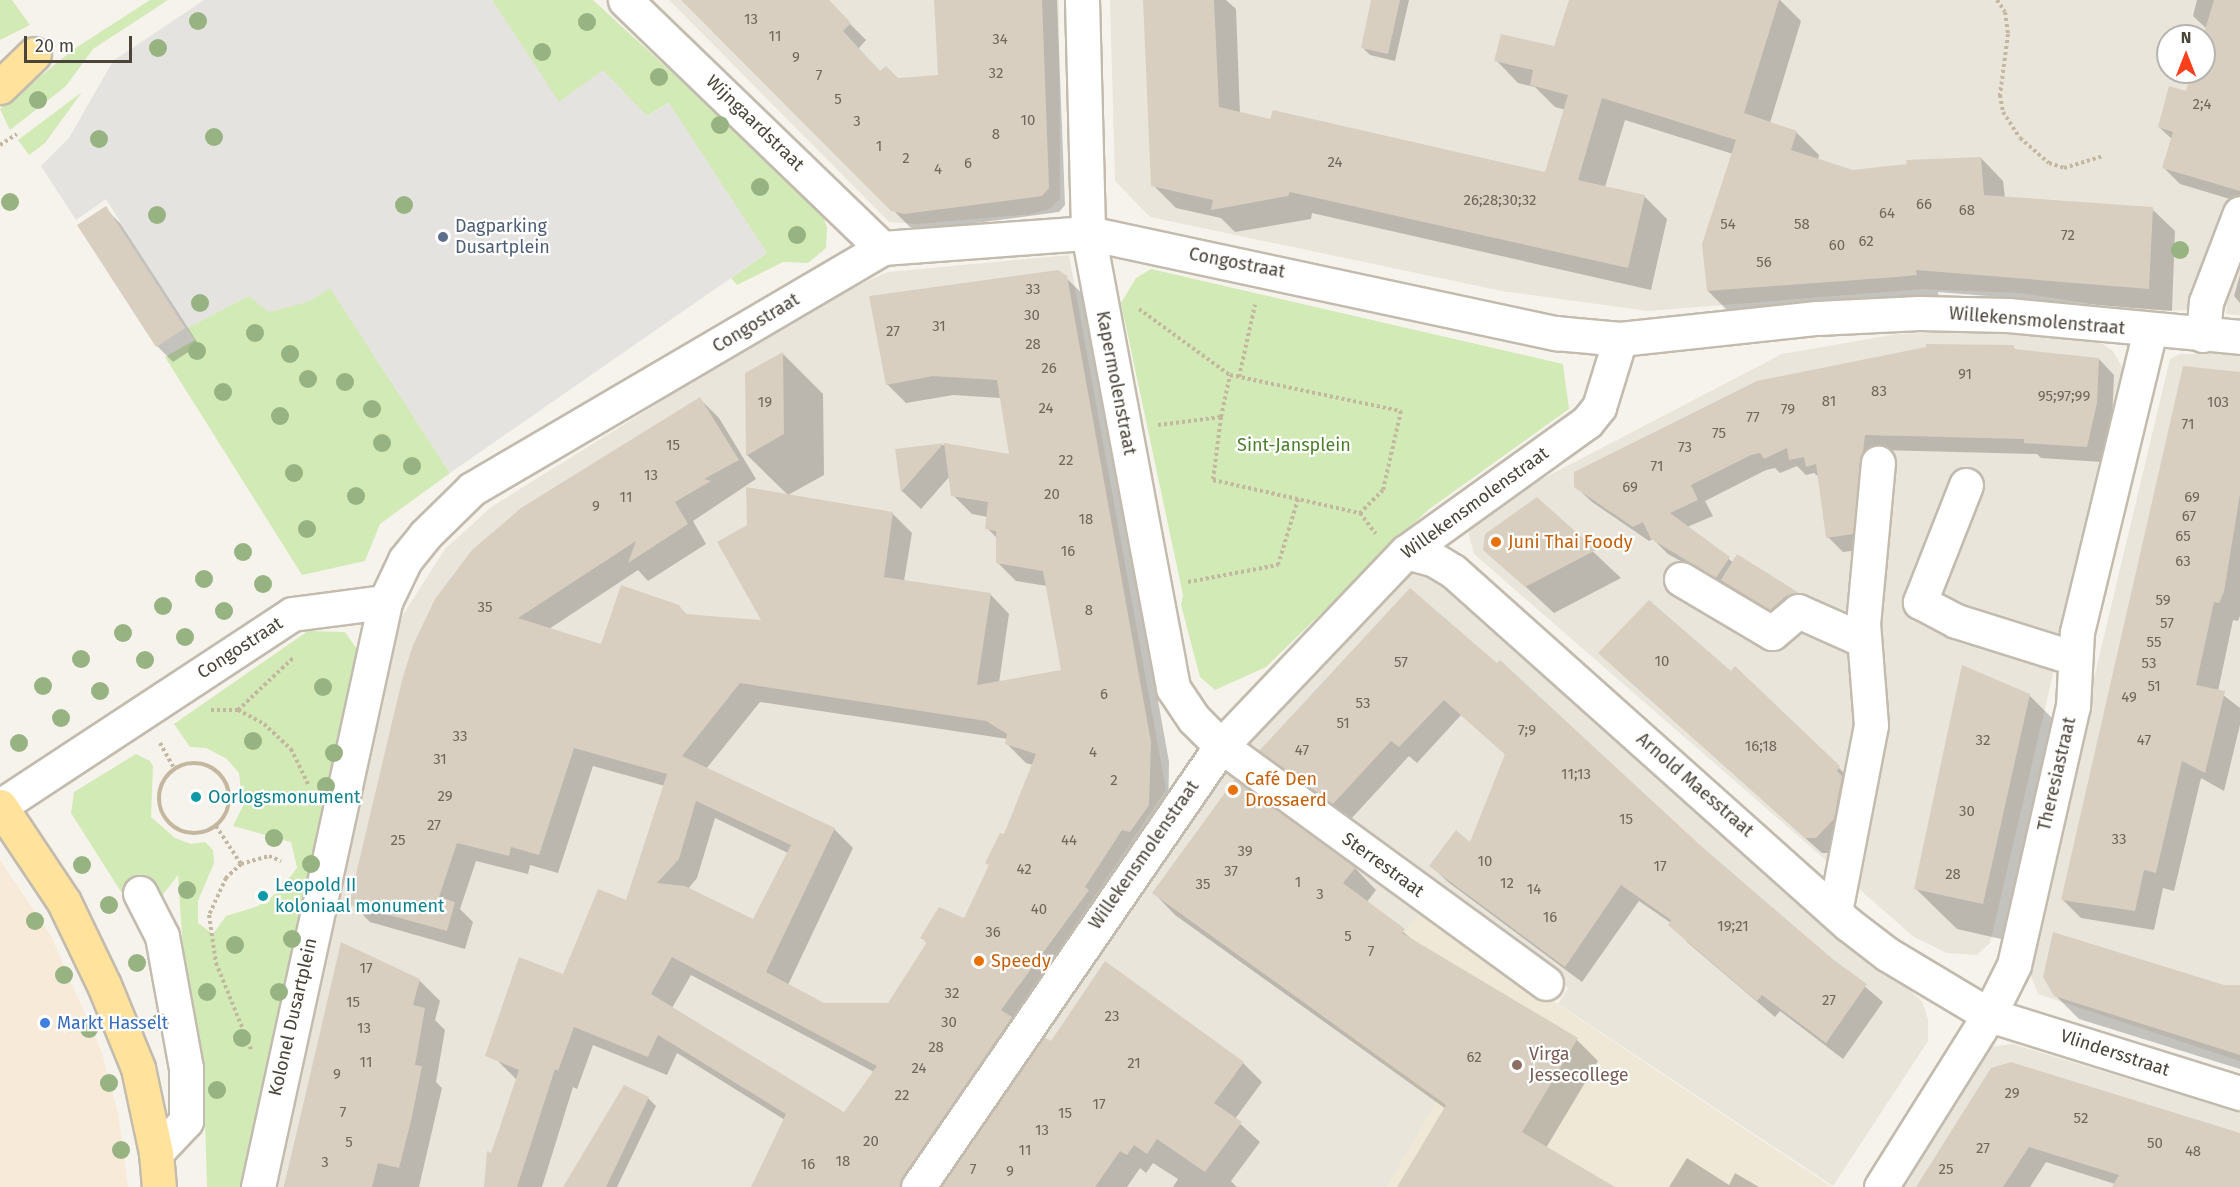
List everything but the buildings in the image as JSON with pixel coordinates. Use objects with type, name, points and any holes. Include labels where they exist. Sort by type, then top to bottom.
[{"type":"main road","points":[[0,87],[34,54]]},
{"type":"main road","points":[[6,802],[64,902],[104,985],[138,1068],[156,1153],[159,1187]]},
{"type":"street","name":"Wijngaardstraat","points":[[625,0],[882,248]]},
{"type":"street","name":"Kapermolenstraat","points":[[1082,0],[1088,233],[1173,688],[1194,719],[1221,746]]},
{"type":"street","points":[[2203,335],[2206,302],[2240,213]]},
{"type":"street","name":"Congostraat","points":[[6,802],[292,614],[385,602],[411,552],[472,489],[882,248],[1088,233],[1556,333],[1620,339]]},
{"type":"street","name":"Willekensmolenstraat","points":[[918,1187],[1221,746],[1401,556],[1587,422],[1599,407],[1620,339],[1817,318],[1918,313],[2008,315],[2150,331],[2240,337]]},
{"type":"street","name":"Theresiastraat","points":[[1881,1187],[1989,1015],[2014,966],[2073,706],[2077,632],[2150,331]]},
{"type":"street","points":[[1835,912],[1870,725],[1863,640],[1878,463]]},
{"type":"street","points":[[1966,485],[1920,602],[1956,621],[2074,658]]},
{"type":"street","name":"Arnold Maesstraat","points":[[1401,556],[1433,559],[1452,571],[1835,912],[1887,954],[1989,1015]]},
{"type":"street","points":[[1681,579],[1772,633],[1798,611],[1863,640]]},
{"type":"street","name":"Kolonel Dusartplein","points":[[258,1187],[279,1078],[385,602]]},
{"type":"street","name":"Sterrestraat","points":[[1221,746],[1546,983]]},
{"type":"street","points":[[140,893],[162,936],[186,1068],[186,1121],[156,1153]]},
{"type":"street","name":"Vlindersstraat","points":[[1989,1015],[2240,1093]]},
{"type":"path","points":[[1996,0],[2005,12],[2008,34],[2000,95],[2003,112],[2020,138],[2049,163],[2064,168],[2101,157]]},
{"type":"path","points":[[0,145],[17,134]]},
{"type":"path","points":[[1239,377],[1264,269]]},
{"type":"path","points":[[1097,278],[1230,375],[1401,411],[1383,490],[1360,513]]},
{"type":"path","points":[[1230,375],[1221,417],[1213,480],[1360,513],[1401,556]]},
{"type":"path","points":[[1125,429],[1221,417]]},
{"type":"path","points":[[1155,588],[1278,565],[1298,499]]},
{"type":"path","points":[[238,710],[302,651]]},
{"type":"path","points":[[200,711],[238,710],[264,724],[291,749],[310,792]]},
{"type":"path","points":[[142,713],[174,768]]},
{"type":"path","points":[[200,764],[223,778],[229,803],[216,826],[189,834],[165,820],[158,792],[174,768],[200,764]]},
{"type":"path","points":[[216,826],[242,864]]},
{"type":"path","points":[[279,1078],[265,1072],[254,1056],[216,963],[209,915],[226,878],[242,864],[269,856],[282,861]]},
{"type":"shaded area","name":"Dagparking Dusartplein","points":[[204,0],[492,0],[559,102],[603,70],[647,116],[669,103],[767,253],[450,473],[330,288],[308,302],[269,312],[248,296],[187,328],[106,199],[76,220],[41,166],[69,138],[113,61]]},
{"type":"shaded area","points":[[669,0],[1059,0],[1060,199],[1049,209],[1031,214],[917,224],[889,222]]},
{"type":"shaded area","points":[[1110,0],[2240,0],[2240,203],[2193,310],[2138,311],[2020,293],[1923,289],[1648,311],[1502,291],[1150,217],[1115,181]]},
{"type":"shaded area","points":[[1069,255],[1166,790],[899,1187],[271,1187],[273,1160],[399,621],[445,549],[491,507],[824,300],[888,272]]},
{"type":"shaded area","points":[[2240,257],[2240,315],[2226,314],[2227,297]]},
{"type":"shaded area","points":[[1999,330],[2101,343],[2113,351],[2124,371],[1990,943],[1977,955],[1947,953],[1914,937],[1474,554],[1469,535],[1470,526],[1498,502],[1782,354],[1897,334]]},
{"type":"shaded area","points":[[2180,354],[2240,354],[2240,1061],[2038,994],[2030,973],[2029,951],[2170,359]]},
{"type":"shaded area","points":[[1420,568],[1440,575],[1922,1001],[1928,1019],[1928,1041],[1833,1186],[1558,1004],[1568,988],[1325,820],[1239,752],[1405,576]]},
{"type":"shaded area","points":[[1230,756],[1423,907],[1437,1102],[1387,1187],[927,1187]]},
{"type":"shaded area","name":"Markt Hasselt","points":[[0,860],[51,936],[102,1053],[118,1113],[128,1187],[0,1187]]},
{"type":"shaded area","name":"Virga Jessecollege","points":[[1423,907],[1572,1014],[1832,1187],[1387,1187],[1436,1102],[1335,1028]]},
{"type":"shaded area","points":[[2013,1044],[2240,1113],[2240,1187],[1905,1187],[1989,1047]]},
{"type":"green space","points":[[0,0],[12,0],[30,25],[0,40]]},
{"type":"green space","points":[[150,0],[168,0],[93,49],[66,86],[10,130],[0,109],[74,49]]},
{"type":"green space","points":[[492,0],[593,0],[821,209],[827,228],[826,248],[808,263],[783,262],[737,285],[731,278],[767,253],[668,103],[647,116],[559,103]]},
{"type":"green space","points":[[82,92],[45,143],[29,155],[18,140]]},
{"type":"green space","name":"Sint-Jansplein","points":[[1151,269],[1563,364],[1569,409],[1428,510],[1266,667],[1215,690],[1200,677],[1181,605],[1183,595],[1121,303],[1136,278]]},
{"type":"green space","points":[[330,287],[450,473],[380,524],[365,561],[302,575],[165,357],[195,340],[187,328],[248,296],[308,302]]},
{"type":"green space","points":[[308,631],[345,632],[359,652],[247,1187],[207,1187],[204,1081],[183,949],[178,875],[158,901],[125,898],[71,813],[74,792],[136,754],[150,761],[153,766],[151,817],[175,838],[191,844],[205,842],[213,850],[214,863],[198,901],[198,923],[213,934],[226,916],[258,906],[278,892],[297,868],[291,842],[233,826],[243,806],[239,773],[227,759],[206,748],[190,747],[174,724]]},
{"type":"place","name":"Dagparking Dusartplein","points":[[443,237]]},
{"type":"place","name":"Juni Thai Foody","points":[[1496,542]]},
{"type":"place","name":"Café Den Drossaerd","points":[[1233,790]]},
{"type":"place","name":"Oorlogsmonument","points":[[196,797]]},
{"type":"place","name":"Leopold II koloniaal monument","points":[[263,896]]},
{"type":"place","name":"Speedy","points":[[979,961]]},
{"type":"place","name":"Markt Hasselt","points":[[45,1023]]},
{"type":"place","name":"Virga Jessecollege","points":[[1517,1065]]}]
